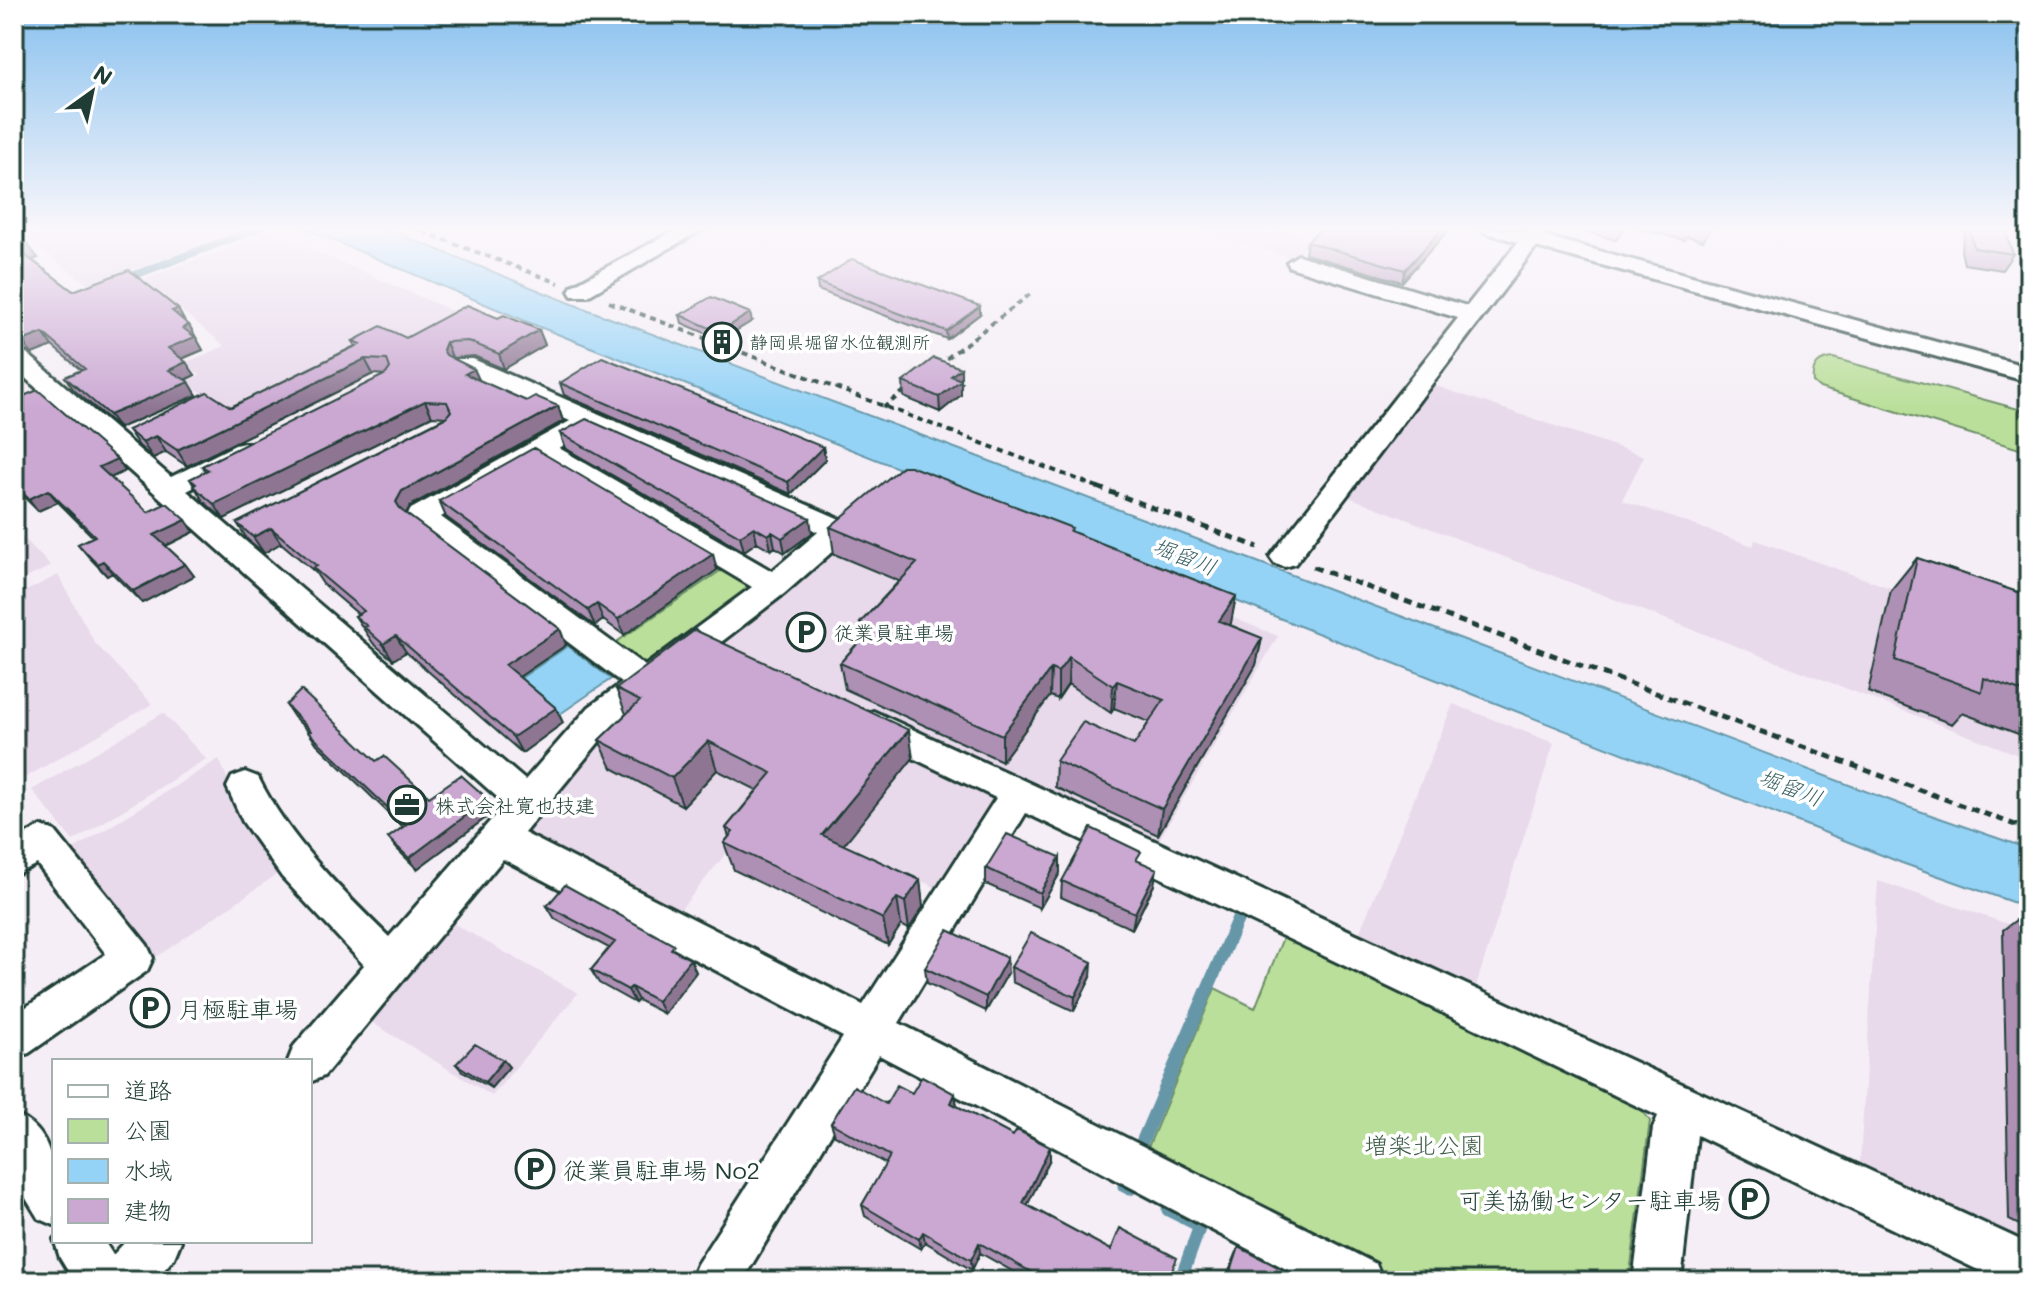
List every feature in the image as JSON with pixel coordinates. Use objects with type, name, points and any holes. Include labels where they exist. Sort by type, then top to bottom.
[{"type":"street","points":[[580,291],[585,288]]},
{"type":"street","points":[[1385,288],[1472,315]]},
{"type":"street","points":[[1285,557],[1492,288]]},
{"type":"street","points":[[1728,288],[2029,375]]},
{"type":"street","points":[[14,355],[127,438],[168,489],[514,792],[531,798]]},
{"type":"street","points":[[311,1059],[601,716],[774,586],[850,522],[590,420],[464,364]]},
{"type":"street","points":[[590,420],[421,516],[645,683]]},
{"type":"street","points":[[168,489],[262,442]]},
{"type":"street","points":[[541,449],[774,586]]},
{"type":"street","points":[[221,536],[249,522]]},
{"type":"street","points":[[702,640],[742,662]]},
{"type":"street","points":[[839,708],[2029,1269]]},
{"type":"street","points":[[245,787],[256,811],[295,865],[374,950],[395,959]]},
{"type":"street","points":[[714,1281],[1019,793]]},
{"type":"street","points":[[498,838],[1359,1281]]},
{"type":"street","points":[[14,859],[42,842],[133,958],[14,1039]]},
{"type":"street","points":[[1657,1281],[1675,1128]]},
{"type":"street","points":[[14,1136],[52,1199]]},
{"type":"street","points":[[78,1243],[101,1281]]},
{"type":"street","points":[[123,1281],[155,1243]]},
{"type":"path","points":[[573,288],[580,291]]},
{"type":"path","points":[[926,374],[1033,292]]},
{"type":"path","points":[[883,408],[915,383]]},
{"type":"shaded area","points":[[155,288],[401,288],[471,319],[243,419],[185,382],[200,375],[184,363],[225,346]]},
{"type":"shaded area","points":[[1433,385],[1644,456],[1622,500],[1753,546],[1755,540],[2029,637],[2029,759],[1349,497]]},
{"type":"shaded area","points":[[906,487],[1278,636],[1155,847],[723,644]]},
{"type":"shaded area","points":[[14,528],[51,566],[14,584]]},
{"type":"shaded area","points":[[58,575],[95,643],[152,704],[14,784],[14,597]]},
{"type":"shaded area","points":[[698,654],[998,798],[939,889],[763,808],[676,915],[523,836],[522,827],[611,721]]},
{"type":"shaded area","points":[[1453,704],[1554,743],[1473,995],[1356,941]]},
{"type":"shaded area","points":[[163,713],[206,759],[73,841],[32,790]]},
{"type":"shaded area","points":[[219,759],[244,817],[283,870],[155,958],[72,850]]},
{"type":"shaded area","points":[[1878,881],[2029,931],[2029,1256],[1859,1177]]},
{"type":"shaded area","points":[[445,919],[578,993],[492,1096],[363,1017]]},
{"type":"green space","points":[[1833,358],[2029,412],[2029,452],[1820,388],[1813,382],[1815,368],[1820,362]]},
{"type":"green space","points":[[723,569],[750,585],[750,591],[652,664],[644,664],[615,643]]},
{"type":"green space","name":"増楽北公園","points":[[1286,930],[1630,1093],[1650,1121],[1629,1281],[1399,1281],[1146,1152],[1215,988],[1255,1008]]},
{"type":"water","name":"堀留川","points":[[448,288],[534,288],[1905,806],[2029,849],[2029,908],[1902,863]]},
{"type":"water","points":[[568,646],[611,679],[560,714],[518,680]]},
{"type":"building","points":[[14,288],[70,288],[73,291],[152,288],[178,309],[172,311],[189,325],[183,328],[195,337],[168,348],[186,362],[169,370],[189,382],[109,415],[65,377],[85,369],[43,333],[22,341],[14,337]]},
{"type":"building","points":[[834,288],[932,288],[980,306],[946,331]]},
{"type":"building","points":[[711,297],[750,313],[719,332],[680,315]]},
{"type":"building","points":[[467,305],[498,318],[504,315],[539,330],[499,354],[468,341],[446,342],[443,350],[446,355],[474,369],[465,374],[526,401],[535,396],[558,406],[402,491],[396,502],[401,510],[560,629],[505,665],[556,708],[513,737],[396,636],[383,644],[355,616],[364,611],[271,528],[253,537],[237,523],[445,418],[451,411],[447,402],[425,401],[214,504],[193,486],[196,484],[190,479],[208,470],[202,466],[386,374],[390,368],[387,360],[365,359],[177,450],[156,436],[142,442],[128,430],[207,392],[231,407],[360,344],[353,341],[381,326],[406,338]]},
{"type":"building","points":[[602,357],[823,447],[788,482],[560,383]]},
{"type":"building","points":[[934,358],[961,368],[951,376],[961,380],[939,397],[903,382]]},
{"type":"building","points":[[38,390],[117,459],[99,467],[148,512],[167,503],[186,520],[154,535],[185,564],[133,591],[103,561],[97,564],[78,544],[95,536],[48,490],[29,499],[14,485],[14,400]]},
{"type":"building","points":[[586,419],[810,518],[782,538],[754,527],[740,536],[560,433]]},
{"type":"building","points":[[534,448],[713,554],[618,619],[597,604],[588,610],[439,501]]},
{"type":"building","points":[[903,466],[910,466],[1072,528],[1070,531],[1236,596],[1219,621],[1262,638],[1162,809],[1056,761],[1083,722],[1134,745],[1164,700],[1117,681],[1113,686],[1069,657],[1058,672],[1051,669],[1002,735],[840,663],[872,628],[860,623],[917,563],[830,527]]},
{"type":"building","points":[[1917,558],[2029,596],[2029,694],[1984,678],[1982,692],[1895,660]]},
{"type":"building","points":[[695,630],[909,730],[822,835],[920,880],[905,902],[897,898],[883,919],[724,843],[733,832],[726,828],[772,773],[708,741],[672,778],[599,740],[640,701],[616,689]]},
{"type":"building","points":[[301,690],[376,761],[384,756],[429,797],[461,775],[488,799],[409,858],[388,838],[406,825],[308,732],[311,731],[286,705]]},
{"type":"building","points":[[1091,828],[1141,852],[1136,860],[1157,869],[1135,913],[1062,881]]},
{"type":"building","points":[[1007,834],[1060,857],[1040,893],[986,868]]},
{"type":"building","points":[[565,885],[674,945],[671,949],[690,959],[657,1001],[591,970],[615,942],[547,906]]},
{"type":"building","points":[[948,930],[1007,958],[986,997],[925,968]]},
{"type":"building","points":[[1031,933],[1092,962],[1075,997],[1011,967]]},
{"type":"building","points":[[475,1044],[503,1060],[485,1082],[456,1064]]},
{"type":"building","points":[[922,1076],[955,1094],[951,1103],[1013,1136],[1017,1130],[1050,1147],[1023,1203],[1111,1250],[1120,1228],[1177,1258],[1168,1281],[1041,1281],[1042,1278],[979,1243],[971,1260],[923,1232],[919,1239],[862,1205],[890,1156],[831,1123],[854,1086],[886,1104],[897,1085],[912,1093]]},
{"type":"building","points":[[1239,1247],[1305,1281],[1228,1281]]},
{"type":"waterway","points":[[1142,1142],[1241,911],[1234,907]]},
{"type":"waterway","points":[[1124,1186],[1130,1189]]},
{"type":"waterway","points":[[1168,1210],[1200,1226],[1180,1281]]},
{"type":"place","name":"静岡県堀留水位観測所","points":[[722,342]]},
{"type":"place","name":"従業員駐車場","points":[[806,632]]},
{"type":"place","name":"株式会社寛也技建","points":[[407,805]]},
{"type":"place","name":"月極駐車場","points":[[150,1008]]},
{"type":"place","name":"従業員駐車場 No2","points":[[535,1169]]},
{"type":"place","name":"可美協働センター駐車場","points":[[1749,1199]]}]
